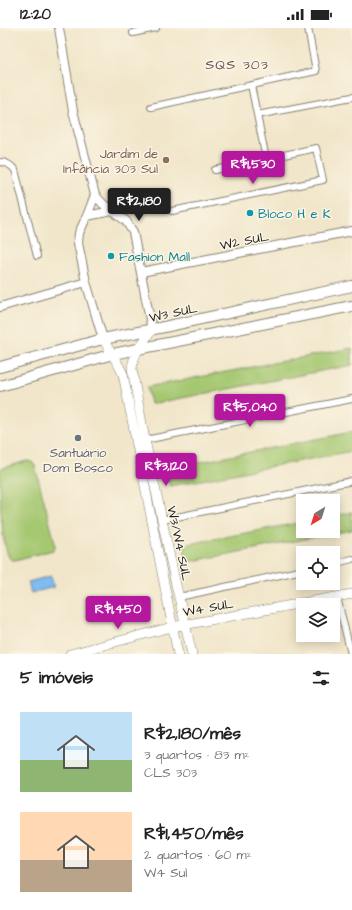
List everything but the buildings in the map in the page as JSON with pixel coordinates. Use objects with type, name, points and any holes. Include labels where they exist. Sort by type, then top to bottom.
[{"type":"main road","name":"W3 SUL","points":[[2,367],[103,339],[152,330],[352,286]]},
{"type":"main road","points":[[267,323],[274,314],[271,304]]},
{"type":"main road","points":[[0,386],[113,354],[352,306]]},
{"type":"main road","name":"W3/W4 SUL","points":[[152,330],[139,349],[133,363],[134,406],[144,482],[178,654]]},
{"type":"main road","name":"W3/W4 SUL","points":[[103,339],[120,366],[145,440],[192,654]]},
{"type":"main road","points":[[2,367],[3,376],[10,383]]},
{"type":"main road","points":[[144,482],[154,480]]},
{"type":"main road","name":"W4 SUL","points":[[70,654],[185,624],[352,594]]},
{"type":"street","points":[[59,28],[73,111],[95,195],[103,204],[126,221],[133,232],[152,330]]},
{"type":"street","points":[[133,33],[156,28]]},
{"type":"street","points":[[151,107],[316,71],[308,28]]},
{"type":"street","points":[[251,85],[266,159]]},
{"type":"street","points":[[258,115],[352,97]]},
{"type":"street","points":[[172,211],[323,180],[316,148],[215,170]]},
{"type":"street","points":[[0,162],[5,162],[12,166],[15,170],[37,256]]},
{"type":"street","points":[[95,195],[79,233],[78,243],[86,282],[103,339]]},
{"type":"street","points":[[87,216],[112,211]]},
{"type":"street","name":"W2 SUL","points":[[141,272],[352,231]]},
{"type":"street","points":[[0,306],[86,282]]},
{"type":"street","points":[[145,440],[352,399]]},
{"type":"street","points":[[162,520],[352,481]]},
{"type":"street","points":[[340,562],[352,559]]},
{"type":"street","points":[[179,597],[296,572]]},
{"type":"street","points":[[337,597],[351,654]]},
{"type":"green space","points":[[352,348],[352,365],[151,404],[147,387]]},
{"type":"green space","points":[[352,432],[352,451],[170,486],[165,469]]},
{"type":"green space","points":[[27,461],[32,462],[35,466],[55,547],[53,550],[11,560],[7,553],[3,531],[0,469]]},
{"type":"green space","points":[[352,512],[352,530],[340,532],[340,515]]},
{"type":"green space","points":[[296,523],[296,538],[311,538],[187,562],[183,545]]},
{"type":"water","points":[[51,576],[54,587],[31,593],[28,582]]},
{"type":"place","name":"Jardim de Infância 303 Sul","points":[[166,160]]},
{"type":"place","name":"Bloco H e K","points":[[250,213]]},
{"type":"place","name":"Fashion Mall","points":[[111,256]]},
{"type":"place","name":"Santuário Dom Bosco","points":[[78,438]]},
{"type":"district","name":"SQS 303","points":[[237,64]]}]
